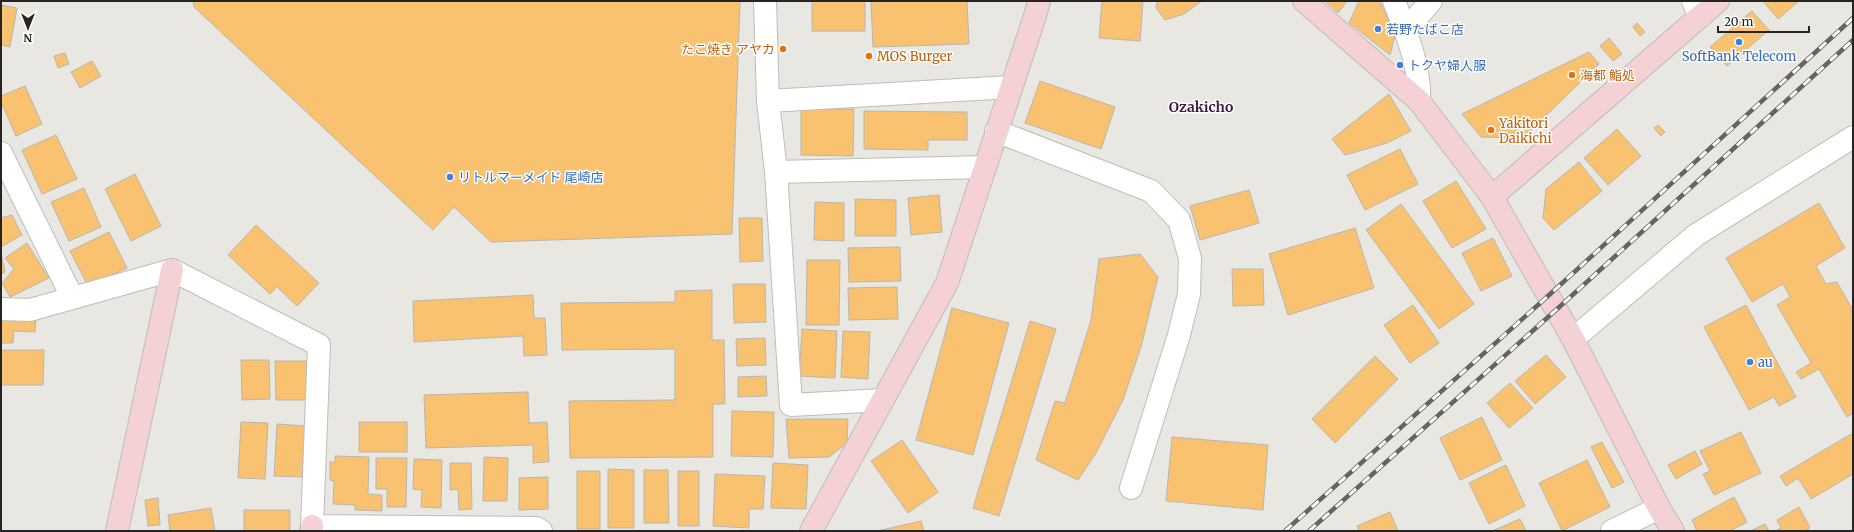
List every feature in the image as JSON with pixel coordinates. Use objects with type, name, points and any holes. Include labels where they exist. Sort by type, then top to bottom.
[{"type":"street","points":[[765,1],[768,101],[776,172],[791,405],[883,400]]},
{"type":"street","points":[[811,531],[947,283],[1039,1]]},
{"type":"street","points":[[1304,1],[1419,101],[1492,197],[1573,339],[1672,531]]},
{"type":"street","points":[[1394,1],[1406,30],[1420,86],[1419,101]]},
{"type":"street","points":[[1406,30],[1431,1]]},
{"type":"street","points":[[1492,197],[1697,9],[1718,1]]},
{"type":"street","points":[[768,101],[1011,87]]},
{"type":"street","points":[[996,131],[1151,191],[1179,220],[1190,258],[1189,294],[1179,335],[1131,488]]},
{"type":"street","points":[[1573,339],[1696,235],[1853,137]]},
{"type":"street","points":[[1,153],[72,298]]},
{"type":"street","points":[[776,172],[985,167]]},
{"type":"street","points":[[117,531],[172,270]]},
{"type":"street","points":[[1,310],[30,310],[172,270],[319,345],[312,528],[536,528],[541,531]]},
{"type":"street","points":[[1612,531],[1659,508]]},
{"type":"building","points":[[193,1],[740,1],[732,234],[491,242],[454,207],[433,230],[194,7]]},
{"type":"building","points":[[812,1],[865,1],[865,31],[812,31]]},
{"type":"building","points":[[871,1],[967,1],[969,44],[873,47]]},
{"type":"building","points":[[1102,1],[1143,1],[1140,41],[1099,38]]},
{"type":"building","points":[[1157,1],[1202,1],[1184,14],[1165,20],[1156,8]]},
{"type":"building","points":[[1325,1],[1347,1],[1338,13]]},
{"type":"building","points":[[1359,1],[1380,1],[1395,36],[1390,55],[1349,23]]},
{"type":"building","points":[[1763,1],[1799,1],[1778,19]]},
{"type":"building","points":[[1,5],[17,8],[10,47],[1,45]]},
{"type":"building","points":[[1752,11],[1769,30],[1727,66],[1710,47]]},
{"type":"building","points":[[1637,23],[1645,32],[1640,36],[1633,27]]},
{"type":"building","points":[[1609,38],[1622,54],[1613,61],[1600,46]]},
{"type":"building","points":[[1589,52],[1599,64],[1530,131],[1515,138],[1481,137],[1462,114]]},
{"type":"building","points":[[65,53],[69,64],[58,68],[54,56]]},
{"type":"building","points":[[92,61],[101,76],[80,88],[71,72]]},
{"type":"building","points":[[1040,81],[1115,107],[1101,149],[1025,123]]},
{"type":"building","points":[[25,86],[42,124],[16,136],[1,102],[1,96]]},
{"type":"building","points":[[1389,94],[1411,131],[1387,143],[1345,155],[1332,139]]},
{"type":"building","points":[[801,109],[854,109],[853,156],[801,155]]},
{"type":"building","points":[[864,111],[967,112],[967,140],[928,140],[928,150],[864,149]]},
{"type":"building","points":[[1658,125],[1665,132],[1661,136],[1654,128]]},
{"type":"building","points":[[1617,129],[1641,156],[1608,185],[1584,158]]},
{"type":"building","points":[[56,135],[77,179],[42,194],[22,150]]},
{"type":"building","points":[[1400,149],[1418,184],[1365,210],[1347,175]]},
{"type":"building","points":[[1579,162],[1602,191],[1554,230],[1543,218],[1546,189]]},
{"type":"building","points":[[135,174],[161,226],[131,241],[105,189]]},
{"type":"building","points":[[1456,181],[1486,229],[1452,248],[1423,201]]},
{"type":"building","points":[[84,188],[101,227],[69,241],[51,202]]},
{"type":"building","points":[[1249,190],[1259,223],[1200,240],[1190,206]]},
{"type":"building","points":[[939,195],[942,232],[911,235],[908,198]]},
{"type":"building","points":[[855,199],[896,200],[896,236],[855,236]]},
{"type":"building","points":[[815,202],[844,203],[844,241],[814,240]]},
{"type":"building","points":[[1819,203],[1845,248],[1816,266],[1826,284],[1837,282],[1853,310],[1853,413],[1847,417],[1819,369],[1801,379],[1796,372],[1811,363],[1777,305],[1790,297],[1783,284],[1752,302],[1726,258]]},
{"type":"building","points":[[1401,204],[1474,304],[1439,329],[1366,230]]},
{"type":"building","points":[[12,215],[22,235],[1,247],[1,218]]},
{"type":"building","points":[[739,218],[762,218],[763,261],[740,262]]},
{"type":"building","points":[[256,225],[319,283],[297,306],[277,287],[270,294],[228,255]]},
{"type":"building","points":[[1355,228],[1374,288],[1288,315],[1269,254]]},
{"type":"building","points":[[109,232],[127,268],[88,286],[70,251]]},
{"type":"building","points":[[1493,238],[1512,276],[1481,291],[1462,253]]},
{"type":"building","points":[[27,243],[49,278],[10,297],[2,283],[14,269],[5,258]]},
{"type":"building","points":[[900,247],[901,281],[849,282],[848,248]]},
{"type":"building","points":[[1,253],[5,272],[1,274]]},
{"type":"building","points":[[1140,254],[1158,277],[1141,347],[1123,400],[1096,453],[1078,480],[1036,460],[1055,401],[1065,403],[1091,320],[1099,259]]},
{"type":"building","points":[[807,260],[840,260],[839,325],[806,325]]},
{"type":"building","points":[[1232,269],[1263,269],[1264,305],[1233,306]]},
{"type":"building","points":[[733,284],[765,284],[766,322],[734,323]]},
{"type":"building","points":[[897,287],[898,319],[849,320],[848,288]]},
{"type":"building","points":[[712,290],[712,340],[724,340],[725,404],[713,404],[713,457],[570,458],[569,401],[675,400],[675,349],[562,350],[561,303],[675,302],[675,291]]},
{"type":"building","points":[[533,295],[534,318],[545,318],[547,355],[524,356],[523,336],[414,342],[413,301]]},
{"type":"building","points":[[1413,305],[1439,343],[1410,363],[1384,325]]},
{"type":"building","name":"au","points":[[1746,305],[1796,397],[1779,406],[1774,397],[1749,410],[1704,327]]},
{"type":"building","points":[[952,308],[1009,323],[973,455],[916,440]]},
{"type":"building","points":[[1,315],[36,317],[35,332],[14,331],[13,343],[1,343]]},
{"type":"building","points":[[1030,321],[1056,329],[999,516],[973,508]]},
{"type":"building","points":[[802,329],[837,331],[835,378],[799,376]]},
{"type":"building","points":[[843,331],[870,332],[868,379],[841,377]]},
{"type":"building","points":[[765,338],[766,365],[737,366],[736,339]]},
{"type":"building","points":[[1,350],[44,350],[43,385],[1,385]]},
{"type":"building","points":[[1546,355],[1566,377],[1535,404],[1515,381]]},
{"type":"building","points":[[1375,356],[1398,379],[1335,443],[1312,419]]},
{"type":"building","points":[[241,360],[269,360],[270,399],[242,400]]},
{"type":"building","points":[[275,361],[307,361],[307,400],[276,400]]},
{"type":"building","points":[[766,376],[767,396],[738,397],[738,377]]},
{"type":"building","points":[[1510,383],[1533,408],[1509,428],[1487,403]]},
{"type":"building","points":[[528,392],[529,423],[547,422],[549,462],[533,463],[533,445],[426,448],[424,395]]},
{"type":"building","points":[[732,411],[774,412],[773,457],[731,456]]},
{"type":"building","points":[[1482,417],[1502,460],[1460,480],[1440,438]]},
{"type":"building","points":[[786,419],[848,419],[847,443],[829,457],[789,458]]},
{"type":"building","points":[[241,422],[268,423],[265,479],[238,478]]},
{"type":"building","points":[[359,422],[407,422],[407,452],[359,452]]},
{"type":"building","points":[[277,424],[305,426],[302,477],[274,476]]},
{"type":"building","points":[[1741,432],[1761,473],[1714,495],[1703,474],[1710,471],[1700,451]]},
{"type":"building","points":[[1851,434],[1853,437],[1853,474],[1811,499],[1798,478],[1786,486],[1780,476]]},
{"type":"building","points":[[1172,437],[1268,445],[1263,510],[1166,501]]},
{"type":"building","points":[[902,440],[938,492],[908,513],[871,461]]},
{"type":"building","points":[[1602,442],[1624,482],[1612,488],[1591,447]]},
{"type":"building","points":[[1695,451],[1702,464],[1676,479],[1668,465]]},
{"type":"building","points":[[335,456],[369,457],[368,494],[382,495],[382,511],[355,510],[355,505],[333,504],[334,481],[330,480],[330,462],[335,462]]},
{"type":"building","points":[[484,457],[508,458],[507,501],[483,501]]},
{"type":"building","points":[[376,458],[407,458],[406,507],[387,507],[387,489],[376,489]]},
{"type":"building","points":[[414,459],[442,460],[441,508],[421,507],[422,490],[413,489]]},
{"type":"building","points":[[1587,460],[1610,507],[1562,531],[1539,483]]},
{"type":"building","points":[[450,463],[471,463],[472,509],[459,510],[458,489],[450,490]]},
{"type":"building","points":[[773,463],[808,465],[806,509],[771,508]]},
{"type":"building","points":[[1506,465],[1525,506],[1489,524],[1469,483]]},
{"type":"building","points":[[608,469],[634,470],[634,528],[608,528]]},
{"type":"building","points":[[644,470],[668,470],[669,523],[644,523]]},
{"type":"building","points":[[577,471],[600,471],[600,529],[577,529]]},
{"type":"building","points":[[678,471],[699,471],[699,526],[678,526]]},
{"type":"building","points":[[715,474],[765,476],[763,509],[749,509],[749,528],[713,526]]},
{"type":"building","points":[[548,477],[548,509],[519,510],[519,478]]},
{"type":"building","points":[[1734,497],[1747,522],[1730,531],[1697,531],[1692,520]]},
{"type":"building","points":[[158,498],[160,525],[148,526],[145,500]]},
{"type":"building","points":[[1799,507],[1810,528],[1804,531],[1775,531],[1781,528],[1777,520]]},
{"type":"building","points":[[211,508],[215,531],[170,531],[168,515]]},
{"type":"building","points":[[244,510],[290,510],[290,531],[244,531]]},
{"type":"building","points":[[1390,512],[1398,531],[1359,531],[1357,526]]},
{"type":"building","points":[[1520,519],[1526,531],[1492,531]]},
{"type":"building","points":[[921,521],[924,531],[877,531]]},
{"type":"building","points":[[1765,524],[1769,531],[1750,531]]},
{"type":"railway","points":[[1285,531],[1548,296],[1853,18]]},
{"type":"railway","points":[[1309,531],[1556,310],[1853,40]]},
{"type":"place","name":"若野たばこ店","points":[[1378,29]]},
{"type":"place","name":"SoftBank Telecom","points":[[1739,42]]},
{"type":"place","name":"たこ焼き アヤカ","points":[[783,49]]},
{"type":"place","name":"MOS Burger","points":[[869,56]]},
{"type":"place","name":"トクヤ婦人服","points":[[1400,65]]},
{"type":"place","name":"海都 鮨処","points":[[1572,75]]},
{"type":"place","name":"Yakitori Daikichi","points":[[1491,130]]},
{"type":"place","name":"リトルマーメイド 尾崎店","points":[[450,177]]},
{"type":"place","name":"au","points":[[1750,362]]},
{"type":"district","name":"Ozakicho","points":[[1201,107]]}]
